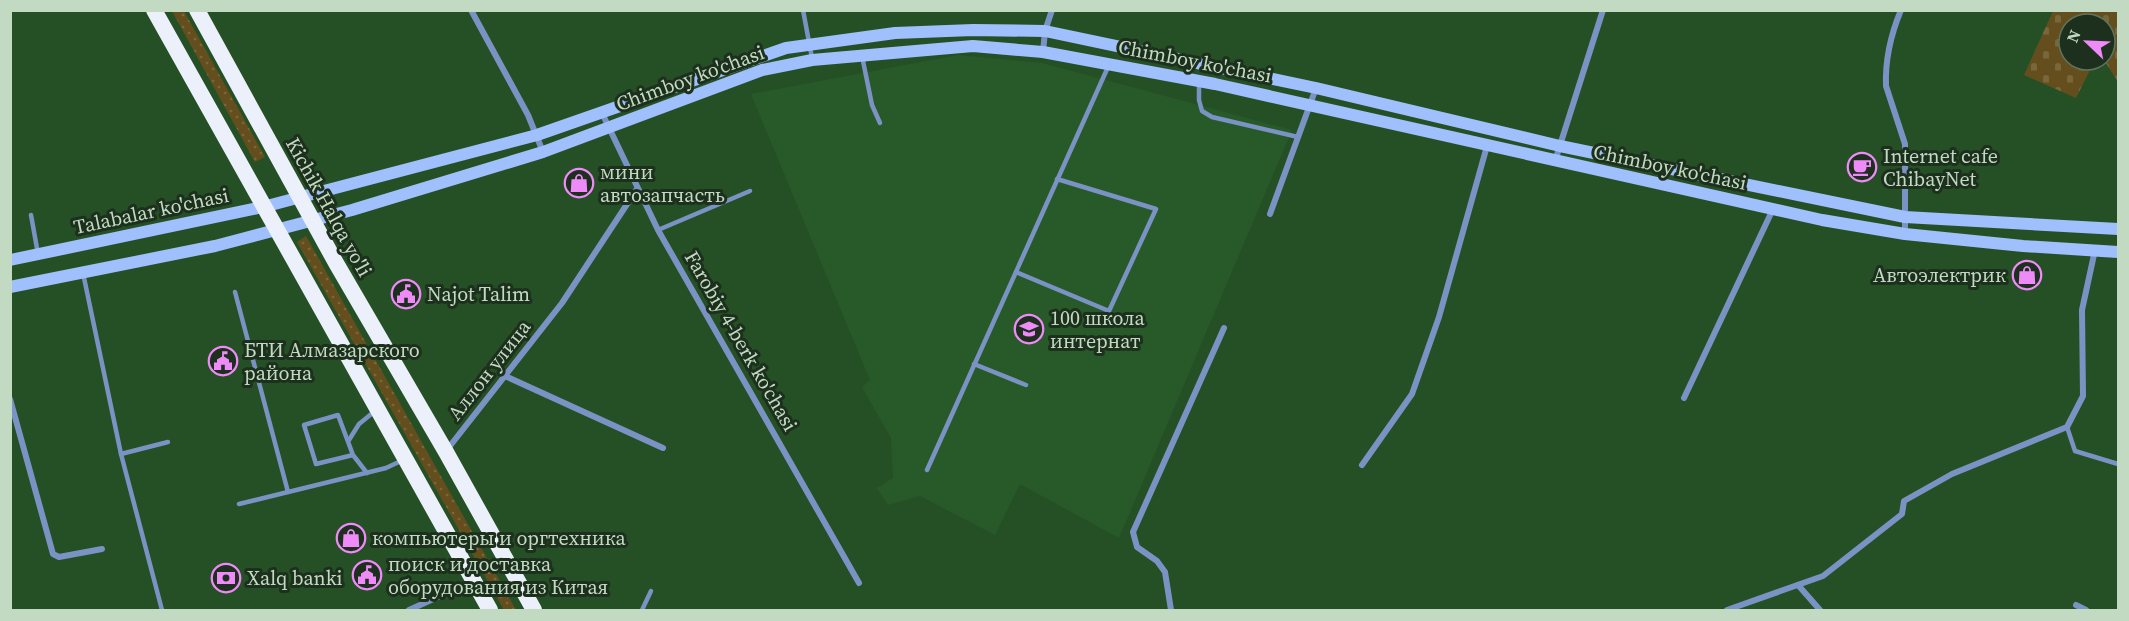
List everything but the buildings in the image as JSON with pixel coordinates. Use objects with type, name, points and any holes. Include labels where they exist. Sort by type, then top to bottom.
[{"type":"highway","points":[[154,10],[490,610]]},
{"type":"highway","name":"Kichik Halqa yo'li","points":[[197,10],[312,220],[534,610]]},
{"type":"main road","name":"Chimboy ko'chasi","points":[[300,198],[537,135],[786,48],[895,33],[1045,30],[1316,88],[1560,146],[1905,217],[2118,229]]},
{"type":"main road","name":"Chimboy ko'chasi","points":[[277,230],[543,152],[762,70],[812,60],[974,46],[1043,52],[1200,81],[1555,162],[1773,209],[1905,234],[2023,246],[2118,252]]},
{"type":"main road","name":"Talabalar ko'chasi","points":[[10,260],[300,198]]},
{"type":"main road","points":[[10,287],[215,246],[277,230]]},
{"type":"street","points":[[471,10],[537,135],[543,152]]},
{"type":"street","points":[[1043,52],[1045,30],[1052,10]]},
{"type":"street","points":[[1555,162],[1603,10]]},
{"type":"street","points":[[1902,10],[1892,33],[1886,86],[1905,144],[1905,234]]},
{"type":"street","points":[[1270,214],[1316,88]]},
{"type":"street","name":"Farobiy 4-berk ko'chasi","points":[[601,111],[658,230],[859,583]]},
{"type":"street","points":[[1362,465],[1412,394],[1439,317],[1487,146]]},
{"type":"street","name":"Аллон улица","points":[[446,452],[562,303],[638,189]]},
{"type":"street","points":[[1684,398],[1773,209]]},
{"type":"street","points":[[1727,610],[1823,576],[1902,514],[1904,501],[1952,474],[2067,427],[2083,396],[2082,310],[2096,249]]},
{"type":"street","points":[[1170,610],[1165,572],[1157,561],[1137,547],[1133,532],[1224,328]]},
{"type":"street","points":[[506,376],[663,448]]},
{"type":"street","points":[[10,399],[53,554],[59,556],[102,549]]},
{"type":"street","points":[[409,610],[473,582]]},
{"type":"street","points":[[1798,585],[1820,610]]},
{"type":"street","points":[[2076,605],[2086,610]]},
{"type":"lane","points":[[803,10],[812,60]]},
{"type":"lane","points":[[862,56],[872,105],[880,123]]},
{"type":"lane","points":[[927,470],[1109,64]]},
{"type":"lane","points":[[1200,81],[1199,100],[1202,111],[1212,117],[1298,137]]},
{"type":"lane","points":[[1016,272],[1109,311],[1156,209],[1058,179]]},
{"type":"lane","points":[[658,230],[750,191]]},
{"type":"lane","points":[[31,215],[38,254]]},
{"type":"lane","points":[[82,273],[121,454],[162,610]]},
{"type":"lane","points":[[235,292],[288,492]]},
{"type":"lane","points":[[975,364],[1026,385]]},
{"type":"lane","points":[[349,440],[359,424],[377,409]]},
{"type":"lane","points":[[353,455],[316,464],[304,426],[338,415],[353,455],[367,472]]},
{"type":"lane","points":[[2067,427],[2075,451],[2118,464]]},
{"type":"lane","points":[[121,454],[168,442]]},
{"type":"lane","points":[[239,504],[386,468],[406,459]]},
{"type":"lane","points":[[642,610],[651,591]]},
{"type":"shaded area","name":"100 школа интернат","points":[[958,55],[1042,63],[1292,130],[1119,538],[1020,484],[995,535],[920,496],[888,505],[877,488],[893,478],[891,438],[862,387],[870,380],[751,94]]},
{"type":"green space","points":[[172,11],[184,11],[265,157],[255,162]]},
{"type":"green space","points":[[2053,11],[2118,11],[2118,82],[2112,72],[2117,72],[2117,12],[2057,12],[2057,72],[2089,72],[2076,98],[2024,75]]},
{"type":"green space","points":[[306,236],[516,610],[504,610],[297,242]]},
{"type":"place","name":"Internet cafe ChibayNet","points":[[1862,167]]},
{"type":"place","name":"мини автозапчасть","points":[[579,183]]},
{"type":"place","name":"Автоэлектрик","points":[[2027,275]]},
{"type":"place","name":"Najot Talim","points":[[406,294]]},
{"type":"place","name":"100 школа интернат","points":[[1029,329]]},
{"type":"place","name":"БТИ Алмазарского района","points":[[223,361]]},
{"type":"place","name":"компьютеры и оргтехника","points":[[351,538]]},
{"type":"place","name":"поиск и доставка оборудования из Китая","points":[[367,575]]},
{"type":"place","name":"Xalq banki","points":[[226,578]]}]
